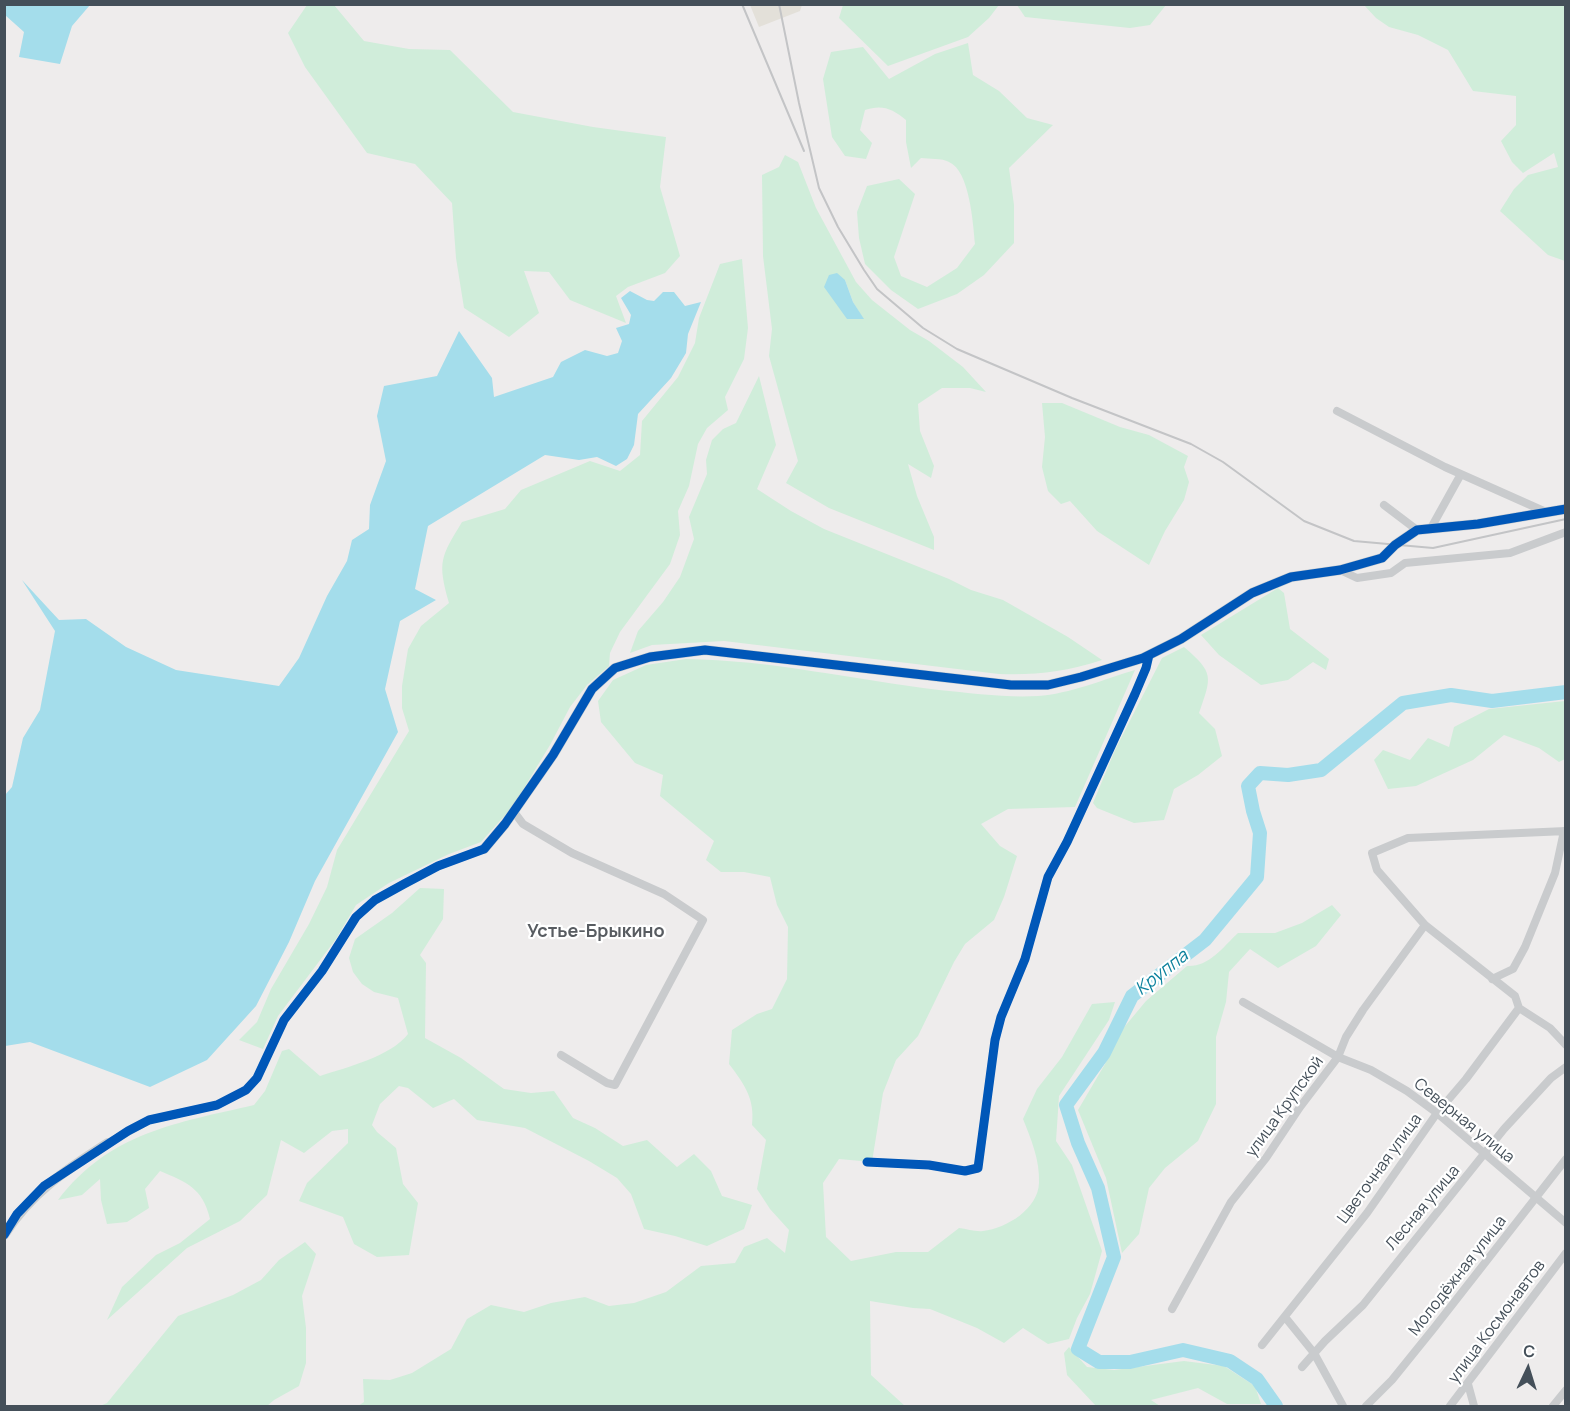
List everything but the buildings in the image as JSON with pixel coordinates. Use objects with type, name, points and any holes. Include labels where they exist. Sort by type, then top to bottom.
[{"type":"street","points":[[1337,411],[1461,474],[1547,513]]},
{"type":"street","points":[[1431,528],[1461,474]]},
{"type":"street","points":[[1384,505],[1417,530]]},
{"type":"street","points":[[4,1235],[17,1214],[44,1186],[108,1143],[149,1120],[217,1105],[246,1090],[257,1078],[284,1020],[322,971],[356,917],[375,900],[404,884],[438,866],[484,849],[514,812],[553,755],[592,689],[615,668],[650,657],[705,650],[1011,685],[1048,685],[1149,655],[1214,619],[1252,592],[1291,577],[1340,570],[1382,558],[1395,544],[1417,530],[1478,524],[1566,509]]},
{"type":"street","points":[[1340,570],[1357,578],[1391,573],[1405,563],[1510,553],[1566,532]]},
{"type":"street","points":[[867,1161],[929,1165],[965,1171],[978,1168],[995,1041],[1001,1017],[1025,959],[1048,877],[1067,842],[1135,694],[1149,655]]},
{"type":"street","points":[[514,812],[523,825],[572,853],[664,894],[703,920],[615,1085],[561,1055]]},
{"type":"street","points":[[1492,979],[1513,969],[1525,947],[1555,873],[1565,831],[1408,838],[1372,853],[1377,870],[1425,925],[1492,979],[1515,996],[1519,1008],[1550,1028],[1566,1045]]},
{"type":"street","name":"улица Крупской","points":[[1172,1309],[1231,1202],[1266,1158],[1300,1107],[1338,1057],[1346,1037],[1363,1010],[1425,925]]},
{"type":"street","name":"Северная улица","points":[[1243,1002],[1338,1057],[1371,1070],[1437,1113],[1566,1223]]},
{"type":"street","name":"Цветочная улица","points":[[1262,1345],[1367,1213],[1437,1113],[1466,1079],[1519,1008]]},
{"type":"street","name":"Лесная улица","points":[[1302,1366],[1363,1305],[1504,1129],[1551,1078],[1566,1067]]},
{"type":"street","name":"Молодёжная улица","points":[[1366,1407],[1392,1380],[1566,1159]]},
{"type":"street","name":"улица Космонавтов","points":[[1450,1407],[1566,1253]]},
{"type":"street","points":[[1285,1317],[1314,1353],[1343,1407]]},
{"type":"street","points":[[1468,1384],[1474,1407]]},
{"type":"street","points":[[1552,1407],[1566,1390]]},
{"type":"shaded area","points":[[750,5],[802,5],[800,11],[759,27]]},
{"type":"green space","points":[[843,4],[999,5],[989,18],[968,37],[888,66],[839,18]]},
{"type":"green space","points":[[307,5],[334,5],[364,41],[409,49],[450,50],[513,112],[593,127],[666,137],[660,187],[680,256],[665,273],[628,287],[616,296],[626,323],[570,300],[549,272],[524,271],[539,313],[509,337],[464,308],[456,258],[452,203],[415,164],[367,153],[305,67],[288,33]]},
{"type":"green space","points":[[1017,5],[1166,5],[1150,25],[1130,28],[1025,17]]},
{"type":"green space","points":[[1364,5],[1565,5],[1565,261],[1548,255],[1500,211],[1514,189],[1528,175],[1558,167],[1554,153],[1523,173],[1512,162],[1501,141],[1516,125],[1516,96],[1473,91],[1448,50],[1418,35],[1389,27],[1376,18]]},
{"type":"green space","points":[[968,43],[973,75],[999,91],[1027,118],[1053,125],[1009,168],[1014,205],[1014,243],[984,275],[957,294],[918,309],[891,290],[865,264],[859,238],[857,212],[867,186],[899,179],[915,194],[894,257],[901,276],[927,287],[957,268],[975,244],[969,199],[962,176],[956,167],[939,159],[921,158],[911,168],[906,142],[906,120],[892,110],[882,108],[865,110],[860,130],[872,143],[866,159],[845,156],[832,137],[823,79],[831,52],[863,47],[889,79],[935,54]]},
{"type":"green space","points":[[785,155],[798,162],[816,208],[856,282],[872,300],[963,367],[986,392],[970,388],[942,388],[918,404],[920,431],[934,466],[931,478],[908,464],[917,496],[934,537],[934,550],[829,508],[786,483],[798,461],[769,356],[772,329],[763,256],[762,175],[779,167]],"holes":[[[845,280],[853,302],[863,319],[847,319]]]},
{"type":"green space","points":[[742,259],[748,328],[744,359],[725,397],[728,410],[707,428],[698,444],[689,486],[678,511],[680,535],[670,564],[620,632],[610,653],[609,666],[587,685],[570,707],[521,793],[507,813],[481,842],[449,854],[389,883],[356,905],[336,939],[278,1016],[263,1049],[239,1040],[257,1022],[271,989],[309,924],[327,887],[337,850],[409,731],[402,708],[402,686],[408,649],[421,626],[449,603],[443,578],[443,560],[462,522],[505,509],[521,490],[590,461],[620,471],[640,455],[642,421],[678,377],[695,343],[699,318],[720,264]]},
{"type":"green space","points":[[759,376],[776,445],[757,489],[824,529],[971,590],[1003,600],[1068,637],[1102,660],[1051,672],[999,674],[724,641],[652,645],[630,653],[638,631],[663,602],[680,577],[694,539],[689,517],[707,474],[706,460],[712,440],[723,429],[736,423]]},
{"type":"green space","points":[[1042,403],[1062,403],[1120,427],[1149,435],[1188,456],[1184,467],[1189,482],[1184,500],[1165,531],[1149,565],[1097,531],[1070,501],[1061,504],[1048,491],[1042,467],[1045,437]]},
{"type":"green space","points":[[1278,588],[1284,593],[1290,629],[1329,659],[1326,670],[1313,662],[1288,680],[1261,685],[1219,655],[1201,635]]},
{"type":"green space","points":[[1184,647],[1201,663],[1208,676],[1199,713],[1215,729],[1222,756],[1198,775],[1174,789],[1164,820],[1134,823],[1097,808],[1093,803],[1115,750],[1162,658]]},
{"type":"green space","points":[[686,659],[750,663],[939,690],[1014,696],[1050,695],[1087,686],[1135,670],[1075,807],[1008,809],[981,824],[1000,846],[1017,856],[994,920],[965,944],[918,1036],[896,1060],[883,1093],[872,1162],[839,1159],[823,1183],[826,1237],[851,1261],[896,1252],[928,1252],[959,1228],[983,1231],[1002,1226],[1020,1216],[1033,1201],[1039,1183],[1032,1142],[1023,1119],[1037,1089],[1062,1057],[1092,1004],[1115,1002],[1109,1020],[1059,1096],[1056,1141],[1072,1165],[1102,1251],[1090,1294],[1069,1339],[1048,1344],[1023,1328],[1004,1343],[977,1328],[930,1309],[870,1301],[871,1375],[905,1406],[358,1406],[364,1402],[363,1379],[390,1380],[412,1373],[451,1349],[467,1319],[491,1305],[524,1312],[551,1303],[585,1297],[609,1306],[634,1303],[666,1292],[701,1266],[735,1263],[744,1247],[767,1238],[785,1253],[789,1230],[770,1209],[757,1189],[766,1140],[752,1125],[752,1107],[748,1093],[729,1064],[732,1030],[757,1014],[772,1009],[787,979],[788,927],[777,905],[770,877],[744,872],[721,872],[706,860],[714,841],[660,796],[663,775],[635,763],[601,722],[598,701],[613,680],[646,665]]},
{"type":"green space","points":[[1565,701],[1565,759],[1559,762],[1539,748],[1504,735],[1473,760],[1416,786],[1388,789],[1374,760],[1383,750],[1410,760],[1428,738],[1449,747],[1454,727],[1489,709]]},
{"type":"green space","points":[[420,888],[444,889],[443,919],[420,955],[426,963],[425,1038],[461,1058],[504,1089],[531,1093],[554,1091],[573,1118],[595,1128],[623,1146],[647,1140],[677,1167],[694,1154],[711,1171],[722,1196],[752,1205],[744,1229],[707,1246],[644,1229],[631,1194],[617,1178],[589,1161],[525,1128],[477,1120],[454,1099],[433,1108],[408,1088],[399,1086],[380,1104],[372,1125],[396,1148],[403,1184],[418,1203],[409,1255],[377,1257],[354,1244],[343,1217],[299,1201],[307,1183],[348,1143],[348,1129],[332,1131],[304,1153],[281,1140],[267,1195],[240,1221],[187,1248],[107,1320],[122,1287],[156,1255],[180,1243],[210,1219],[207,1208],[192,1188],[160,1171],[145,1189],[149,1208],[127,1222],[107,1224],[101,1200],[100,1179],[82,1195],[58,1200],[78,1177],[100,1159],[123,1145],[172,1125],[254,1105],[265,1091],[282,1051],[289,1049],[320,1076],[379,1055],[400,1042],[408,1034],[398,998],[374,992],[362,984],[353,972],[349,958],[355,939],[392,913]]},
{"type":"green space","points":[[1332,905],[1341,915],[1316,946],[1278,968],[1250,949],[1229,972],[1226,1002],[1216,1037],[1216,1104],[1198,1141],[1165,1168],[1149,1188],[1139,1234],[1122,1253],[1106,1178],[1078,1110],[1121,1031],[1146,1001],[1187,966],[1209,960],[1238,933],[1275,933],[1302,923]]},
{"type":"green space","points":[[305,1242],[316,1254],[302,1296],[306,1328],[306,1363],[299,1386],[267,1406],[100,1406],[107,1403],[178,1316],[233,1295],[261,1280],[279,1260]]},
{"type":"green space","points":[[1069,1347],[1087,1367],[1114,1370],[1184,1361],[1224,1366],[1255,1386],[1261,1404],[1227,1404],[1198,1388],[1151,1400],[1160,1406],[1096,1406],[1067,1375],[1064,1353]]},
{"type":"water","points":[[5,4],[90,5],[72,26],[60,64],[19,57],[24,32],[5,15]]},
{"type":"water","points":[[837,273],[845,280],[853,302],[864,319],[847,319],[824,287],[829,275]]},
{"type":"water","points":[[630,291],[654,301],[663,292],[674,292],[685,306],[701,302],[688,334],[686,353],[671,378],[638,414],[634,445],[627,459],[616,466],[597,457],[579,460],[545,455],[428,526],[415,589],[436,600],[400,621],[385,689],[398,732],[315,881],[289,942],[256,1006],[207,1060],[150,1087],[30,1042],[5,1046],[5,795],[12,787],[23,738],[40,710],[55,631],[22,580],[59,620],[86,619],[126,647],[176,670],[279,686],[299,658],[327,596],[347,561],[352,540],[369,529],[370,505],[386,461],[377,416],[384,386],[437,376],[459,331],[492,378],[494,397],[553,377],[561,362],[585,350],[607,356],[618,353],[622,341],[616,328],[629,324],[631,315],[621,298]]},
{"type":"waterway","name":"Круппа","points":[[1276,1406],[1257,1379],[1230,1361],[1183,1350],[1130,1362],[1099,1362],[1078,1349],[1114,1257],[1098,1188],[1078,1143],[1066,1105],[1104,1053],[1132,996],[1205,940],[1257,877],[1260,833],[1248,786],[1260,773],[1288,775],[1321,770],[1403,703],[1451,695],[1492,701],[1566,692]]},
{"type":"railway","points":[[742,4],[804,151]]},
{"type":"railway","points":[[779,4],[819,188],[838,227],[877,289],[923,328],[957,349],[1072,398],[1191,444],[1223,462],[1304,521],[1354,541],[1433,548],[1566,519]]},
{"type":"cycle path","points":[[4,1235],[17,1214],[44,1186],[128,1131],[149,1120],[217,1105],[246,1090],[257,1078],[284,1020],[322,971],[356,917],[375,900],[404,884],[438,866],[484,849],[505,824],[553,755],[592,689],[615,668],[650,657],[705,650],[1011,685],[1048,685],[1143,658],[1181,639],[1252,593],[1291,577],[1340,570],[1382,558],[1395,545],[1417,530],[1478,524],[1566,509]]},
{"type":"cycle path","points":[[867,1162],[929,1165],[965,1171],[978,1168],[995,1040],[1001,1017],[1025,959],[1048,877],[1067,842],[1135,694],[1149,655]]},
{"type":"district","name":"Устье-Брыкино","points":[[596,932]]}]
